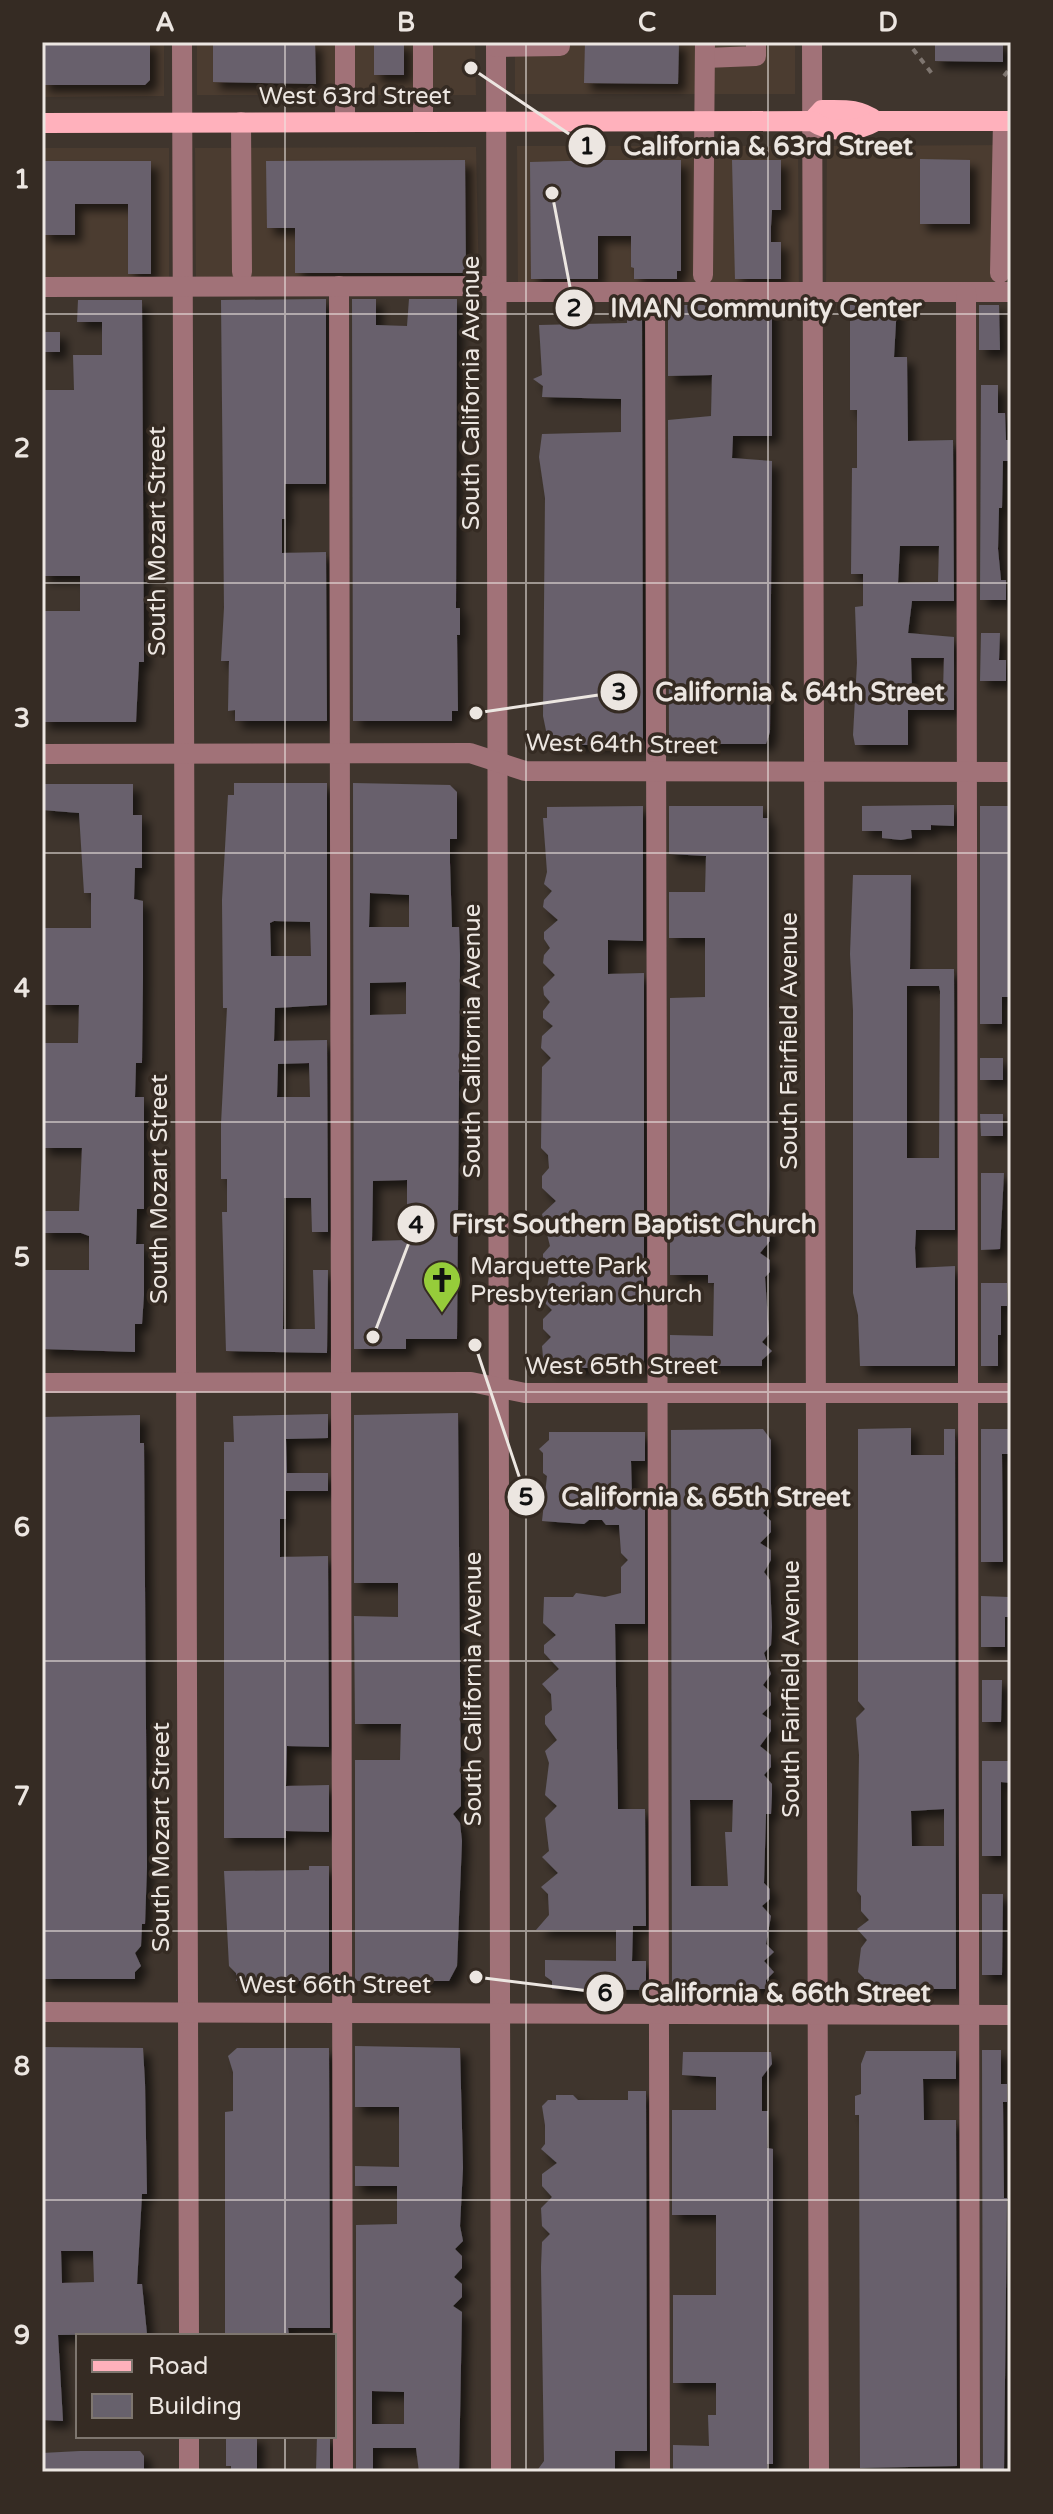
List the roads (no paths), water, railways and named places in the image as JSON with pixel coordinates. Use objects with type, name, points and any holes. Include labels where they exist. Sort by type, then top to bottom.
[{"type":"main road","name":"West 63rd Street","points":[[42,123],[812,121],[822,110],[860,110],[876,121],[1007,121]]},
{"type":"street","name":"South Mozart Street","points":[[182,42],[189,2334]]},
{"type":"street","points":[[345,42],[345,122]]},
{"type":"street","points":[[423,42],[423,122]]},
{"type":"street","points":[[703,275],[705,50],[756,56],[756,42]]},
{"type":"street","name":"South Fairfield Avenue","points":[[812,42],[819,2472]]},
{"type":"street","points":[[496,44],[560,46]]},
{"type":"street","name":"South California Avenue","points":[[496,44],[501,2472]]},
{"type":"street","points":[[1000,273],[1007,121]]},
{"type":"street","points":[[241,122],[242,272]]},
{"type":"street","points":[[339,286],[343,2472]]},
{"type":"street","points":[[42,287],[339,286],[655,292],[1011,292]]},
{"type":"street","points":[[655,292],[660,2472]]},
{"type":"street","points":[[966,292],[970,2472]]},
{"type":"street","name":"West 64th Street","points":[[42,754],[470,753],[525,771],[1011,772]]},
{"type":"street","name":"West 65th Street","points":[[42,1383],[471,1382],[525,1393],[1011,1393]]},
{"type":"street","name":"West 66th Street","points":[[42,2012],[1011,2015]]},
{"type":"street","points":[[189,2438],[189,2472]]},
{"type":"place","name":"California & 63rd Street","points":[[471,68]]},
{"type":"place","name":"IMAN Community Center","points":[[552,193]]},
{"type":"place","name":"California & 64th Street","points":[[476,713]]},
{"type":"place","name":"Marquette Park Presbyterian Church","points":[[442,1314]]},
{"type":"place","name":"First Southern Baptist Church","points":[[373,1337]]},
{"type":"place","name":"California & 65th Street","points":[[475,1345]]},
{"type":"place","name":"California & 66th Street","points":[[476,1977]]}]
